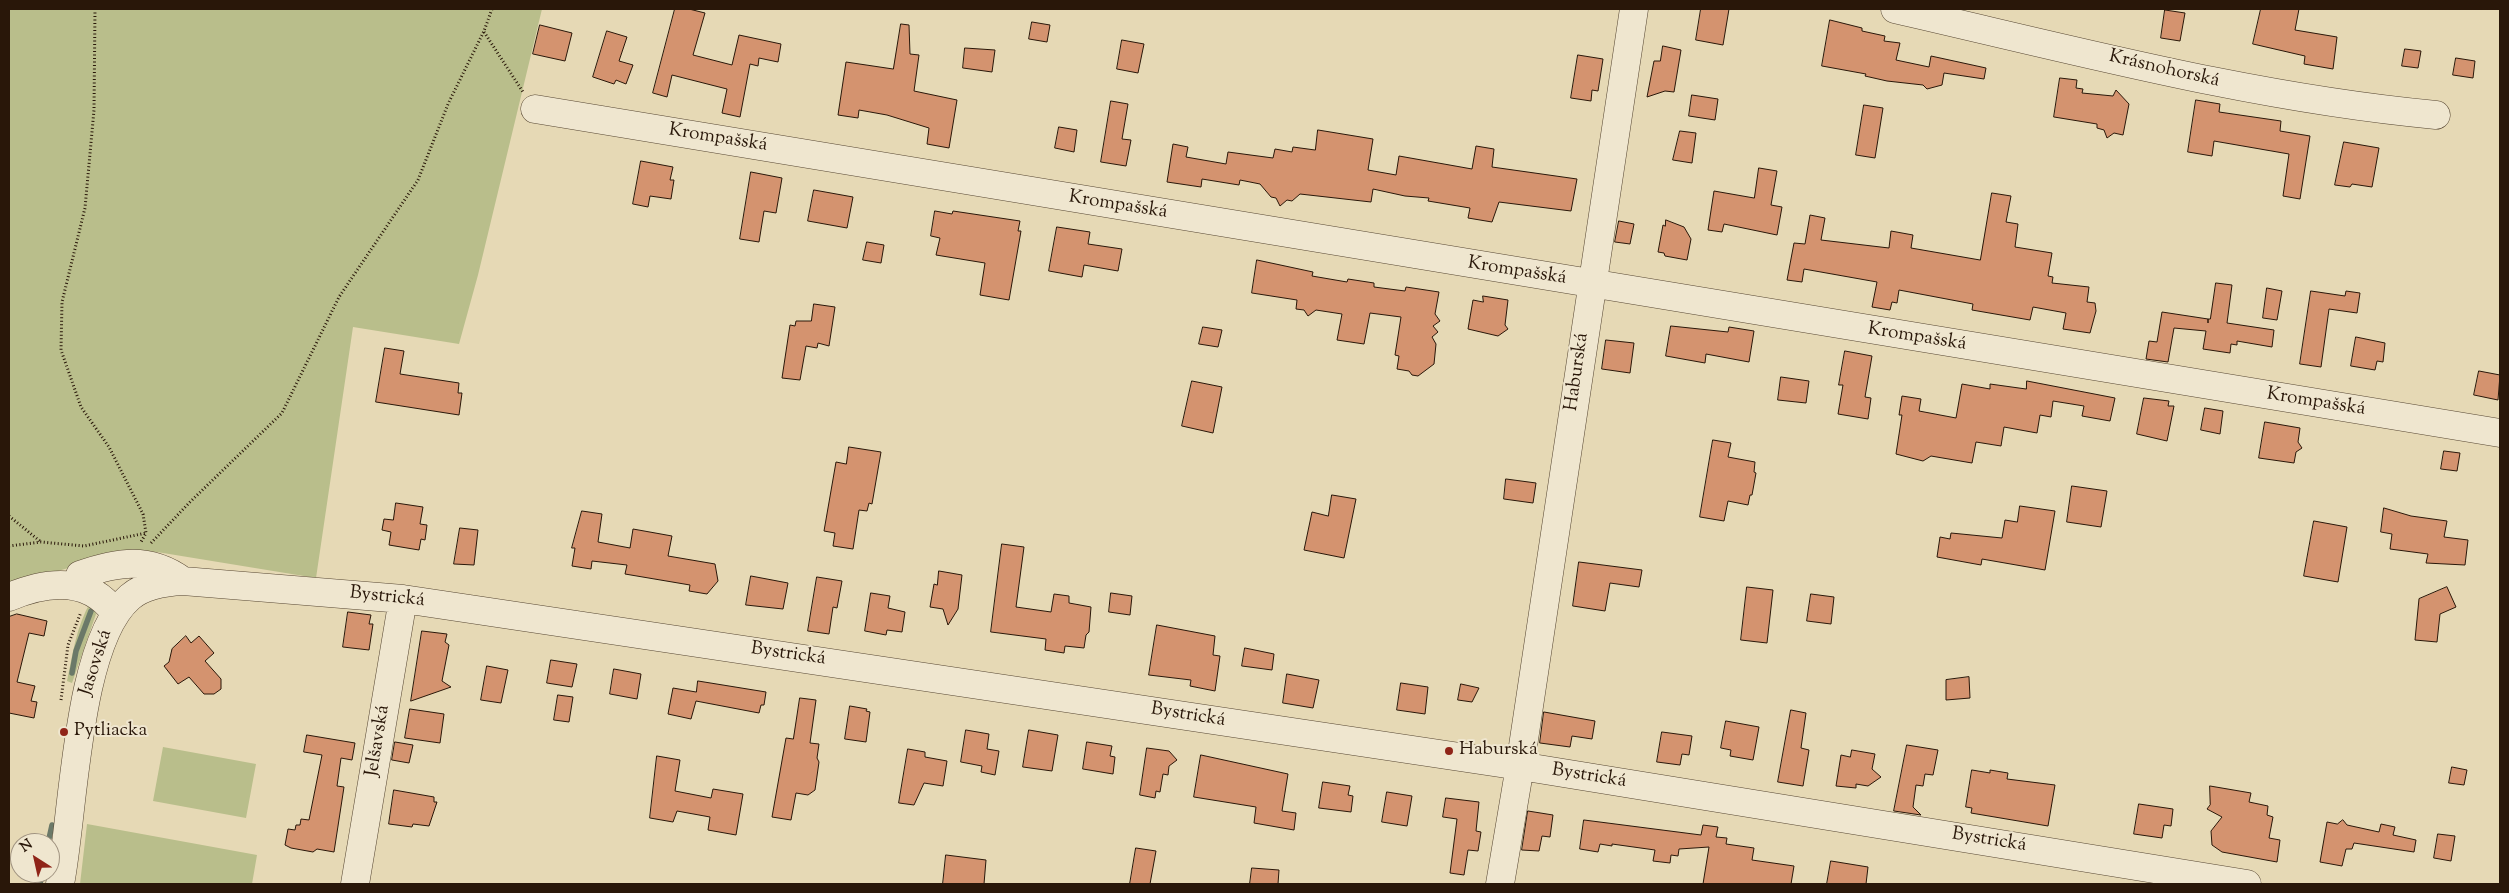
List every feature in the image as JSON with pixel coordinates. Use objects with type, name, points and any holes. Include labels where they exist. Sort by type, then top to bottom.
[{"type":"street","name":"Haburská","points":[[1500,884],[1520,766],[1634,9]]},
{"type":"street","name":"Krásnohorská","points":[[1895,9],[2221,84],[2372,109],[2436,116]]},
{"type":"street","name":"Krompašská","points":[[534,109],[1591,285],[2500,433]]},
{"type":"street","points":[[9,597],[115,564],[132,563],[164,569],[183,581]]},
{"type":"street","points":[[52,584],[72,584],[91,590],[107,603],[122,605],[110,575],[94,572],[80,575]]},
{"type":"street","name":"Bystrická","points":[[122,605],[153,585],[183,581],[403,599],[1520,766],[2247,884]]},
{"type":"street","name":"Jelšavská","points":[[355,884],[403,599]]},
{"type":"street","name":"Jasovská","points":[[60,884],[85,698],[103,637],[122,605]]},
{"type":"path","points":[[95,9],[94,110],[84,208],[62,302],[61,350],[82,407],[109,446],[143,514],[146,533],[132,563]]},
{"type":"path","points":[[132,563],[190,502],[282,413],[338,297],[418,180],[448,104],[484,31],[492,9]]},
{"type":"path","points":[[484,31],[534,109]]},
{"type":"path","points":[[9,516],[41,542]]},
{"type":"path","points":[[9,546],[41,542],[84,546],[146,533]]},
{"type":"green space","points":[[9,9],[542,9],[478,275],[459,344],[353,327],[316,578],[157,552],[128,551],[9,585]]},
{"type":"green space","points":[[91,601],[96,614],[72,683],[67,681],[73,650],[78,630]]},
{"type":"green space","points":[[163,747],[256,764],[246,818],[153,801]]},
{"type":"green space","points":[[87,824],[257,855],[252,884],[80,884]]},
{"type":"building","points":[[675,9],[689,9],[705,13],[693,55],[732,65],[739,35],[781,44],[778,62],[759,58],[758,66],[750,64],[740,117],[722,113],[727,89],[672,75],[667,97],[653,93]]},
{"type":"building","points":[[1701,9],[1729,9],[1723,45],[1696,40]]},
{"type":"building","points":[[2261,9],[2299,9],[2295,30],[2337,37],[2333,69],[2304,64],[2305,56],[2253,44]]},
{"type":"building","points":[[2165,10],[2185,13],[2180,41],[2161,38]]},
{"type":"building","points":[[1830,20],[1862,28],[1862,31],[1885,36],[1884,41],[1900,43],[1896,60],[1929,67],[1931,56],[1986,68],[1984,79],[1944,73],[1942,85],[1927,89],[1923,85],[1887,81],[1865,76],[1866,74],[1822,66]]},
{"type":"building","points":[[1032,22],[1050,25],[1047,42],[1029,39]]},
{"type":"building","points":[[901,24],[909,25],[910,54],[919,55],[914,91],[957,100],[949,148],[927,144],[929,128],[887,115],[859,110],[858,118],[838,115],[846,62],[893,69]]},
{"type":"building","points":[[540,25],[572,33],[565,61],[533,54]]},
{"type":"building","points":[[607,31],[627,37],[619,61],[633,65],[626,84],[616,80],[614,84],[593,77]]},
{"type":"building","points":[[1122,40],[1144,44],[1138,73],[1117,69]]},
{"type":"building","points":[[1663,46],[1681,50],[1674,92],[1665,91],[1647,97],[1654,61],[1660,61]]},
{"type":"building","points":[[965,48],[995,50],[992,72],[963,68]]},
{"type":"building","points":[[2405,49],[2421,51],[2418,68],[2402,66]]},
{"type":"building","points":[[1578,55],[1603,59],[1598,91],[1592,90],[1591,101],[1571,98]]},
{"type":"building","points":[[2456,58],[2475,61],[2473,78],[2453,75]]},
{"type":"building","points":[[2060,78],[2077,80],[2076,88],[2083,89],[2082,93],[2113,96],[2116,90],[2129,104],[2123,135],[2114,133],[2107,138],[2104,130],[2097,128],[2097,124],[2054,117]]},
{"type":"building","points":[[1692,95],[1718,99],[1715,120],[1689,116]]},
{"type":"building","points":[[2196,100],[2220,104],[2219,112],[2281,121],[2280,131],[2310,136],[2300,199],[2283,196],[2289,154],[2214,141],[2212,156],[2188,152]]},
{"type":"building","points":[[1111,101],[1128,104],[1122,139],[1131,140],[1126,166],[1101,162]]},
{"type":"building","points":[[1864,105],[1883,108],[1875,158],[1856,155]]},
{"type":"building","points":[[1059,127],[1077,130],[1074,152],[1055,148]]},
{"type":"building","points":[[1318,130],[1373,139],[1368,170],[1396,175],[1399,156],[1472,169],[1476,146],[1494,149],[1492,167],[1577,179],[1571,211],[1499,202],[1492,222],[1468,218],[1470,208],[1428,201],[1429,198],[1405,196],[1373,189],[1371,202],[1300,194],[1292,201],[1287,200],[1280,206],[1276,198],[1271,197],[1260,184],[1240,180],[1239,185],[1202,179],[1201,187],[1167,182],[1173,144],[1188,147],[1186,157],[1226,164],[1228,152],[1273,158],[1275,149],[1292,152],[1293,147],[1315,150]]},
{"type":"building","points":[[1680,131],[1696,133],[1692,163],[1673,160]]},
{"type":"building","points":[[2344,142],[2379,148],[2372,187],[2352,184],[2350,187],[2335,185]]},
{"type":"building","points":[[641,161],[673,167],[670,180],[674,180],[671,199],[650,196],[648,207],[633,204]]},
{"type":"building","points":[[1759,168],[1777,171],[1771,205],[1782,207],[1777,235],[1724,224],[1722,232],[1708,230],[1714,191],[1754,198]]},
{"type":"building","points":[[751,172],[782,178],[776,213],[764,211],[759,242],[740,239]]},
{"type":"building","points":[[814,190],[853,197],[847,228],[808,221]]},
{"type":"building","points":[[1992,193],[2011,196],[2006,222],[2018,224],[2015,247],[2052,253],[2048,276],[2053,277],[2052,283],[2089,287],[2087,302],[2095,303],[2096,311],[2090,333],[2063,329],[2066,313],[2033,307],[2030,320],[1972,310],[1973,304],[1899,290],[1897,303],[1892,302],[1890,310],[1872,307],[1877,282],[1804,269],[1802,282],[1787,280],[1794,243],[1805,244],[1810,215],[1825,218],[1821,240],[1889,248],[1891,231],[1913,235],[1911,248],[1980,260]]},
{"type":"building","points":[[935,211],[952,214],[953,211],[1020,221],[1018,231],[1021,231],[1009,300],[980,295],[985,263],[936,255],[940,238],[931,236]]},
{"type":"building","points":[[1666,220],[1684,227],[1691,239],[1687,260],[1665,256],[1664,253],[1658,252],[1663,225],[1665,226]]},
{"type":"building","points":[[1619,221],[1634,224],[1630,244],[1615,242]]},
{"type":"building","points":[[1057,227],[1090,232],[1088,244],[1122,249],[1118,271],[1084,265],[1082,277],[1049,271]]},
{"type":"building","points":[[867,242],[884,245],[881,263],[863,260]]},
{"type":"building","points":[[1257,260],[1313,272],[1312,276],[1347,282],[1348,279],[1374,283],[1374,287],[1405,291],[1406,287],[1439,292],[1435,314],[1440,321],[1433,326],[1438,332],[1432,337],[1436,344],[1434,364],[1418,376],[1412,375],[1409,371],[1397,369],[1399,356],[1395,355],[1401,317],[1370,313],[1364,344],[1337,340],[1342,314],[1316,310],[1308,316],[1304,310],[1296,309],[1297,300],[1252,293]]},
{"type":"building","points":[[2216,283],[2232,285],[2227,323],[2274,330],[2272,347],[2237,341],[2237,345],[2231,344],[2230,353],[2203,349],[2206,331],[2174,328],[2168,362],[2146,359],[2149,341],[2157,342],[2162,312],[2210,319]]},
{"type":"building","points":[[2267,288],[2282,291],[2277,320],[2263,318]]},
{"type":"building","points":[[2311,291],[2345,296],[2346,291],[2360,293],[2357,313],[2329,309],[2321,367],[2300,364]]},
{"type":"building","points":[[1483,296],[1508,300],[1505,325],[1508,329],[1498,336],[1468,329],[1473,300],[1483,302]]},
{"type":"building","points":[[814,304],[835,307],[829,346],[818,343],[817,348],[806,346],[800,380],[782,378],[790,325],[795,326],[796,321],[811,321]]},
{"type":"building","points":[[1671,326],[1728,332],[1729,327],[1754,331],[1749,362],[1706,354],[1705,363],[1666,356]]},
{"type":"building","points":[[1203,327],[1222,330],[1218,347],[1199,344]]},
{"type":"building","points":[[2356,337],[2385,343],[2383,362],[2377,361],[2375,370],[2351,366]]},
{"type":"building","points":[[1606,340],[1634,343],[1630,373],[1602,369]]},
{"type":"building","points":[[385,348],[404,351],[400,374],[459,383],[458,393],[462,393],[459,415],[376,402]]},
{"type":"building","points":[[1845,351],[1872,356],[1865,397],[1871,398],[1868,419],[1838,414],[1843,385],[1839,385]]},
{"type":"building","points":[[2479,371],[2500,375],[2498,400],[2474,395]]},
{"type":"building","points":[[1781,377],[1809,381],[1806,403],[1778,400]]},
{"type":"building","points":[[1192,381],[1222,387],[1213,433],[1182,426]]},
{"type":"building","points":[[2027,381],[2115,398],[2110,421],[2082,416],[2084,406],[2053,401],[2051,417],[2040,415],[2037,433],[2004,427],[2001,446],[1976,442],[1972,463],[1931,456],[1923,461],[1896,454],[1902,415],[1899,415],[1902,396],[1921,399],[1919,411],[1956,418],[1962,384],[1990,389],[1990,384],[2026,389]]},
{"type":"building","points":[[2144,398],[2169,401],[2168,406],[2174,406],[2167,441],[2137,434]]},
{"type":"building","points":[[2205,408],[2223,411],[2220,434],[2201,430]]},
{"type":"building","points":[[2265,422],[2300,428],[2298,442],[2302,448],[2296,452],[2294,463],[2259,458]]},
{"type":"building","points":[[1713,440],[1731,443],[1728,457],[1755,462],[1754,472],[1756,473],[1748,505],[1728,501],[1724,521],[1700,517]]},
{"type":"building","points":[[849,447],[881,452],[872,504],[869,503],[867,511],[859,510],[853,549],[833,546],[835,533],[824,531],[836,462],[846,464]]},
{"type":"building","points":[[2444,451],[2460,453],[2457,471],[2441,469]]},
{"type":"building","points":[[1506,479],[1536,483],[1533,503],[1504,499]]},
{"type":"building","points":[[2072,486],[2107,491],[2101,527],[2067,522]]},
{"type":"building","points":[[1332,495],[1356,499],[1344,558],[1304,550],[1312,512],[1328,516]]},
{"type":"building","points":[[396,503],[423,507],[420,524],[427,525],[425,540],[421,539],[419,550],[389,545],[391,532],[382,530],[384,519],[393,520]]},
{"type":"building","points":[[2020,506],[2055,511],[2045,570],[1982,559],[1981,565],[1937,557],[1940,537],[1950,539],[1951,533],[2002,538],[2005,520],[2017,522]]},
{"type":"building","points":[[2384,508],[2411,516],[2447,521],[2444,537],[2468,540],[2465,565],[2426,563],[2428,554],[2390,549],[2392,534],[2381,532]]},
{"type":"building","points":[[582,511],[602,514],[598,542],[630,548],[633,529],[672,536],[668,556],[715,564],[718,581],[707,594],[689,591],[690,585],[625,574],[627,565],[592,561],[591,569],[572,566],[575,548],[572,548]]},
{"type":"building","points":[[2314,521],[2347,527],[2338,582],[2304,576]]},
{"type":"building","points":[[460,528],[478,530],[474,565],[454,564]]},
{"type":"building","points":[[1002,544],[1024,547],[1016,607],[1051,612],[1054,594],[1069,596],[1069,603],[1091,607],[1089,632],[1086,635],[1084,648],[1065,646],[1064,653],[1045,650],[1046,639],[991,632]]},
{"type":"building","points":[[1579,562],[1642,570],[1639,587],[1610,583],[1605,611],[1573,606]]},
{"type":"building","points":[[939,571],[962,575],[958,609],[948,625],[943,609],[930,607],[934,584],[937,585]]},
{"type":"building","points":[[751,576],[788,583],[783,609],[746,605]]},
{"type":"building","points":[[817,577],[842,581],[837,608],[833,607],[829,634],[808,631]]},
{"type":"building","points":[[1747,587],[1773,590],[1767,643],[1741,640]]},
{"type":"building","points":[[2447,587],[2456,607],[2440,614],[2437,642],[2415,640],[2419,599]]},
{"type":"building","points":[[871,593],[890,596],[888,608],[905,612],[902,632],[887,630],[886,635],[865,631]]},
{"type":"building","points":[[1111,593],[1132,596],[1130,615],[1109,612]]},
{"type":"building","points":[[1811,594],[1834,597],[1831,624],[1807,621]]},
{"type":"building","points":[[348,612],[371,615],[369,624],[373,624],[369,650],[343,647]]},
{"type":"building","points":[[17,614],[47,621],[44,636],[29,633],[17,682],[35,686],[31,701],[37,702],[34,718],[9,713],[9,617]]},
{"type":"building","points":[[1157,625],[1215,636],[1213,655],[1220,656],[1215,691],[1190,686],[1191,680],[1149,675]]},
{"type":"building","points":[[422,631],[447,634],[445,642],[449,645],[442,681],[451,687],[411,701]]},
{"type":"building","points":[[186,636],[191,643],[199,636],[214,653],[205,661],[221,679],[221,689],[214,694],[204,694],[189,677],[178,684],[164,666],[169,662],[172,649]]},
{"type":"building","points":[[1245,648],[1274,654],[1272,670],[1242,666]]},
{"type":"building","points":[[551,660],[577,664],[572,687],[547,683]]},
{"type":"building","points":[[487,666],[508,670],[501,703],[481,700]]},
{"type":"building","points":[[614,669],[641,674],[637,699],[610,694]]},
{"type":"building","points":[[1287,674],[1319,680],[1313,708],[1283,703]]},
{"type":"building","points":[[1969,677],[1970,698],[1946,700],[1946,680]]},
{"type":"building","points":[[698,681],[766,692],[764,705],[761,705],[759,713],[696,701],[691,719],[668,714],[673,688],[696,692]]},
{"type":"building","points":[[1401,683],[1428,687],[1425,714],[1397,710]]},
{"type":"building","points":[[1461,684],[1479,688],[1472,702],[1458,700]]},
{"type":"building","points":[[558,695],[573,697],[569,722],[554,720]]},
{"type":"building","points":[[800,698],[816,700],[810,743],[819,744],[817,758],[819,762],[815,790],[808,795],[796,793],[791,820],[772,817],[786,738],[793,739]]},
{"type":"building","points":[[850,706],[867,709],[866,711],[870,712],[866,742],[845,739]]},
{"type":"building","points":[[410,709],[444,714],[440,743],[405,738]]},
{"type":"building","points":[[1791,710],[1806,713],[1801,748],[1809,750],[1803,786],[1778,782]]},
{"type":"building","points":[[1544,712],[1595,721],[1592,739],[1572,736],[1570,747],[1540,743]]},
{"type":"building","points":[[1726,721],[1759,727],[1753,760],[1730,756],[1731,750],[1721,748]]},
{"type":"building","points":[[966,730],[989,734],[987,749],[999,751],[995,775],[981,772],[982,766],[961,762]]},
{"type":"building","points":[[1029,730],[1058,735],[1052,771],[1023,767]]},
{"type":"building","points":[[1662,732],[1692,736],[1689,755],[1682,754],[1680,765],[1657,762]]},
{"type":"building","points":[[307,735],[355,743],[352,760],[341,758],[337,786],[344,787],[334,852],[317,849],[313,852],[285,845],[288,829],[295,830],[296,825],[300,825],[301,819],[309,820],[322,755],[304,752]]},
{"type":"building","points":[[395,742],[413,745],[409,763],[392,760]]},
{"type":"building","points":[[1087,742],[1112,746],[1110,756],[1115,757],[1113,774],[1083,769]]},
{"type":"building","points":[[1907,745],[1938,750],[1933,775],[1925,774],[1923,786],[1916,785],[1913,807],[1921,815],[1894,811]]},
{"type":"building","points":[[1147,748],[1169,751],[1177,760],[1169,766],[1168,775],[1163,774],[1160,792],[1156,791],[1155,798],[1140,795]]},
{"type":"building","points":[[908,749],[925,752],[925,757],[947,761],[943,786],[924,783],[914,805],[899,803]]},
{"type":"building","points":[[1852,750],[1875,754],[1872,769],[1881,777],[1868,786],[1856,784],[1856,788],[1836,786],[1841,755],[1850,757]]},
{"type":"building","points":[[1201,755],[1288,774],[1282,811],[1296,813],[1294,830],[1254,823],[1256,807],[1194,797]]},
{"type":"building","points":[[657,756],[680,760],[675,791],[711,798],[713,789],[743,794],[736,835],[708,830],[710,817],[677,811],[673,822],[650,818]]},
{"type":"building","points":[[2452,767],[2467,770],[2464,785],[2449,783]]},
{"type":"building","points":[[1972,770],[2008,773],[2007,779],[2055,785],[2048,826],[1971,813],[1972,808],[1966,807]]},
{"type":"building","points":[[1323,782],[1350,786],[1348,795],[1353,796],[1351,812],[1319,808]]},
{"type":"building","points":[[2210,786],[2251,793],[2249,802],[2268,806],[2267,815],[2273,817],[2269,838],[2280,840],[2277,862],[2222,852],[2212,845],[2211,831],[2222,817],[2207,809],[2210,805]]},
{"type":"building","points":[[394,790],[434,797],[434,802],[437,802],[429,826],[413,824],[412,827],[389,824]]},
{"type":"building","points":[[1387,792],[1412,796],[1407,826],[1382,822]]},
{"type":"building","points":[[1446,798],[1479,802],[1476,831],[1481,832],[1478,851],[1468,850],[1464,875],[1450,873],[1457,819],[1443,817]]},
{"type":"building","points":[[2139,804],[2173,809],[2171,826],[2164,825],[2162,838],[2134,834]]},
{"type":"building","points":[[1528,811],[1553,815],[1550,837],[1542,836],[1539,851],[1522,850]]},
{"type":"building","points":[[1584,820],[1701,835],[1703,825],[1718,827],[1716,837],[1727,838],[1726,844],[1754,848],[1752,860],[1794,866],[1791,884],[1703,884],[1709,847],[1679,849],[1678,856],[1671,855],[1670,863],[1653,861],[1655,850],[1612,844],[1612,846],[1600,844],[1598,852],[1580,849]]},
{"type":"building","points":[[2343,820],[2347,825],[2379,832],[2381,824],[2395,827],[2393,835],[2416,840],[2414,852],[2354,843],[2352,849],[2346,849],[2342,866],[2320,862],[2327,822],[2337,824]]},
{"type":"building","points":[[2438,834],[2455,836],[2451,861],[2434,858]]},
{"type":"building","points":[[1136,848],[1156,851],[1150,884],[1130,884]]},
{"type":"building","points":[[946,855],[986,860],[984,884],[943,884]]},
{"type":"building","points":[[1831,861],[1868,867],[1866,884],[1827,884]]},
{"type":"building","points":[[1252,868],[1279,870],[1278,884],[1250,884]]},
{"type":"waterway","points":[[72,673],[76,651],[91,611]]},
{"type":"waterway","points":[[50,833],[52,825]]},
{"type":"place","name":"Pytliacka","points":[[64,732]]},
{"type":"place","name":"Haburská","points":[[1449,751]]}]
